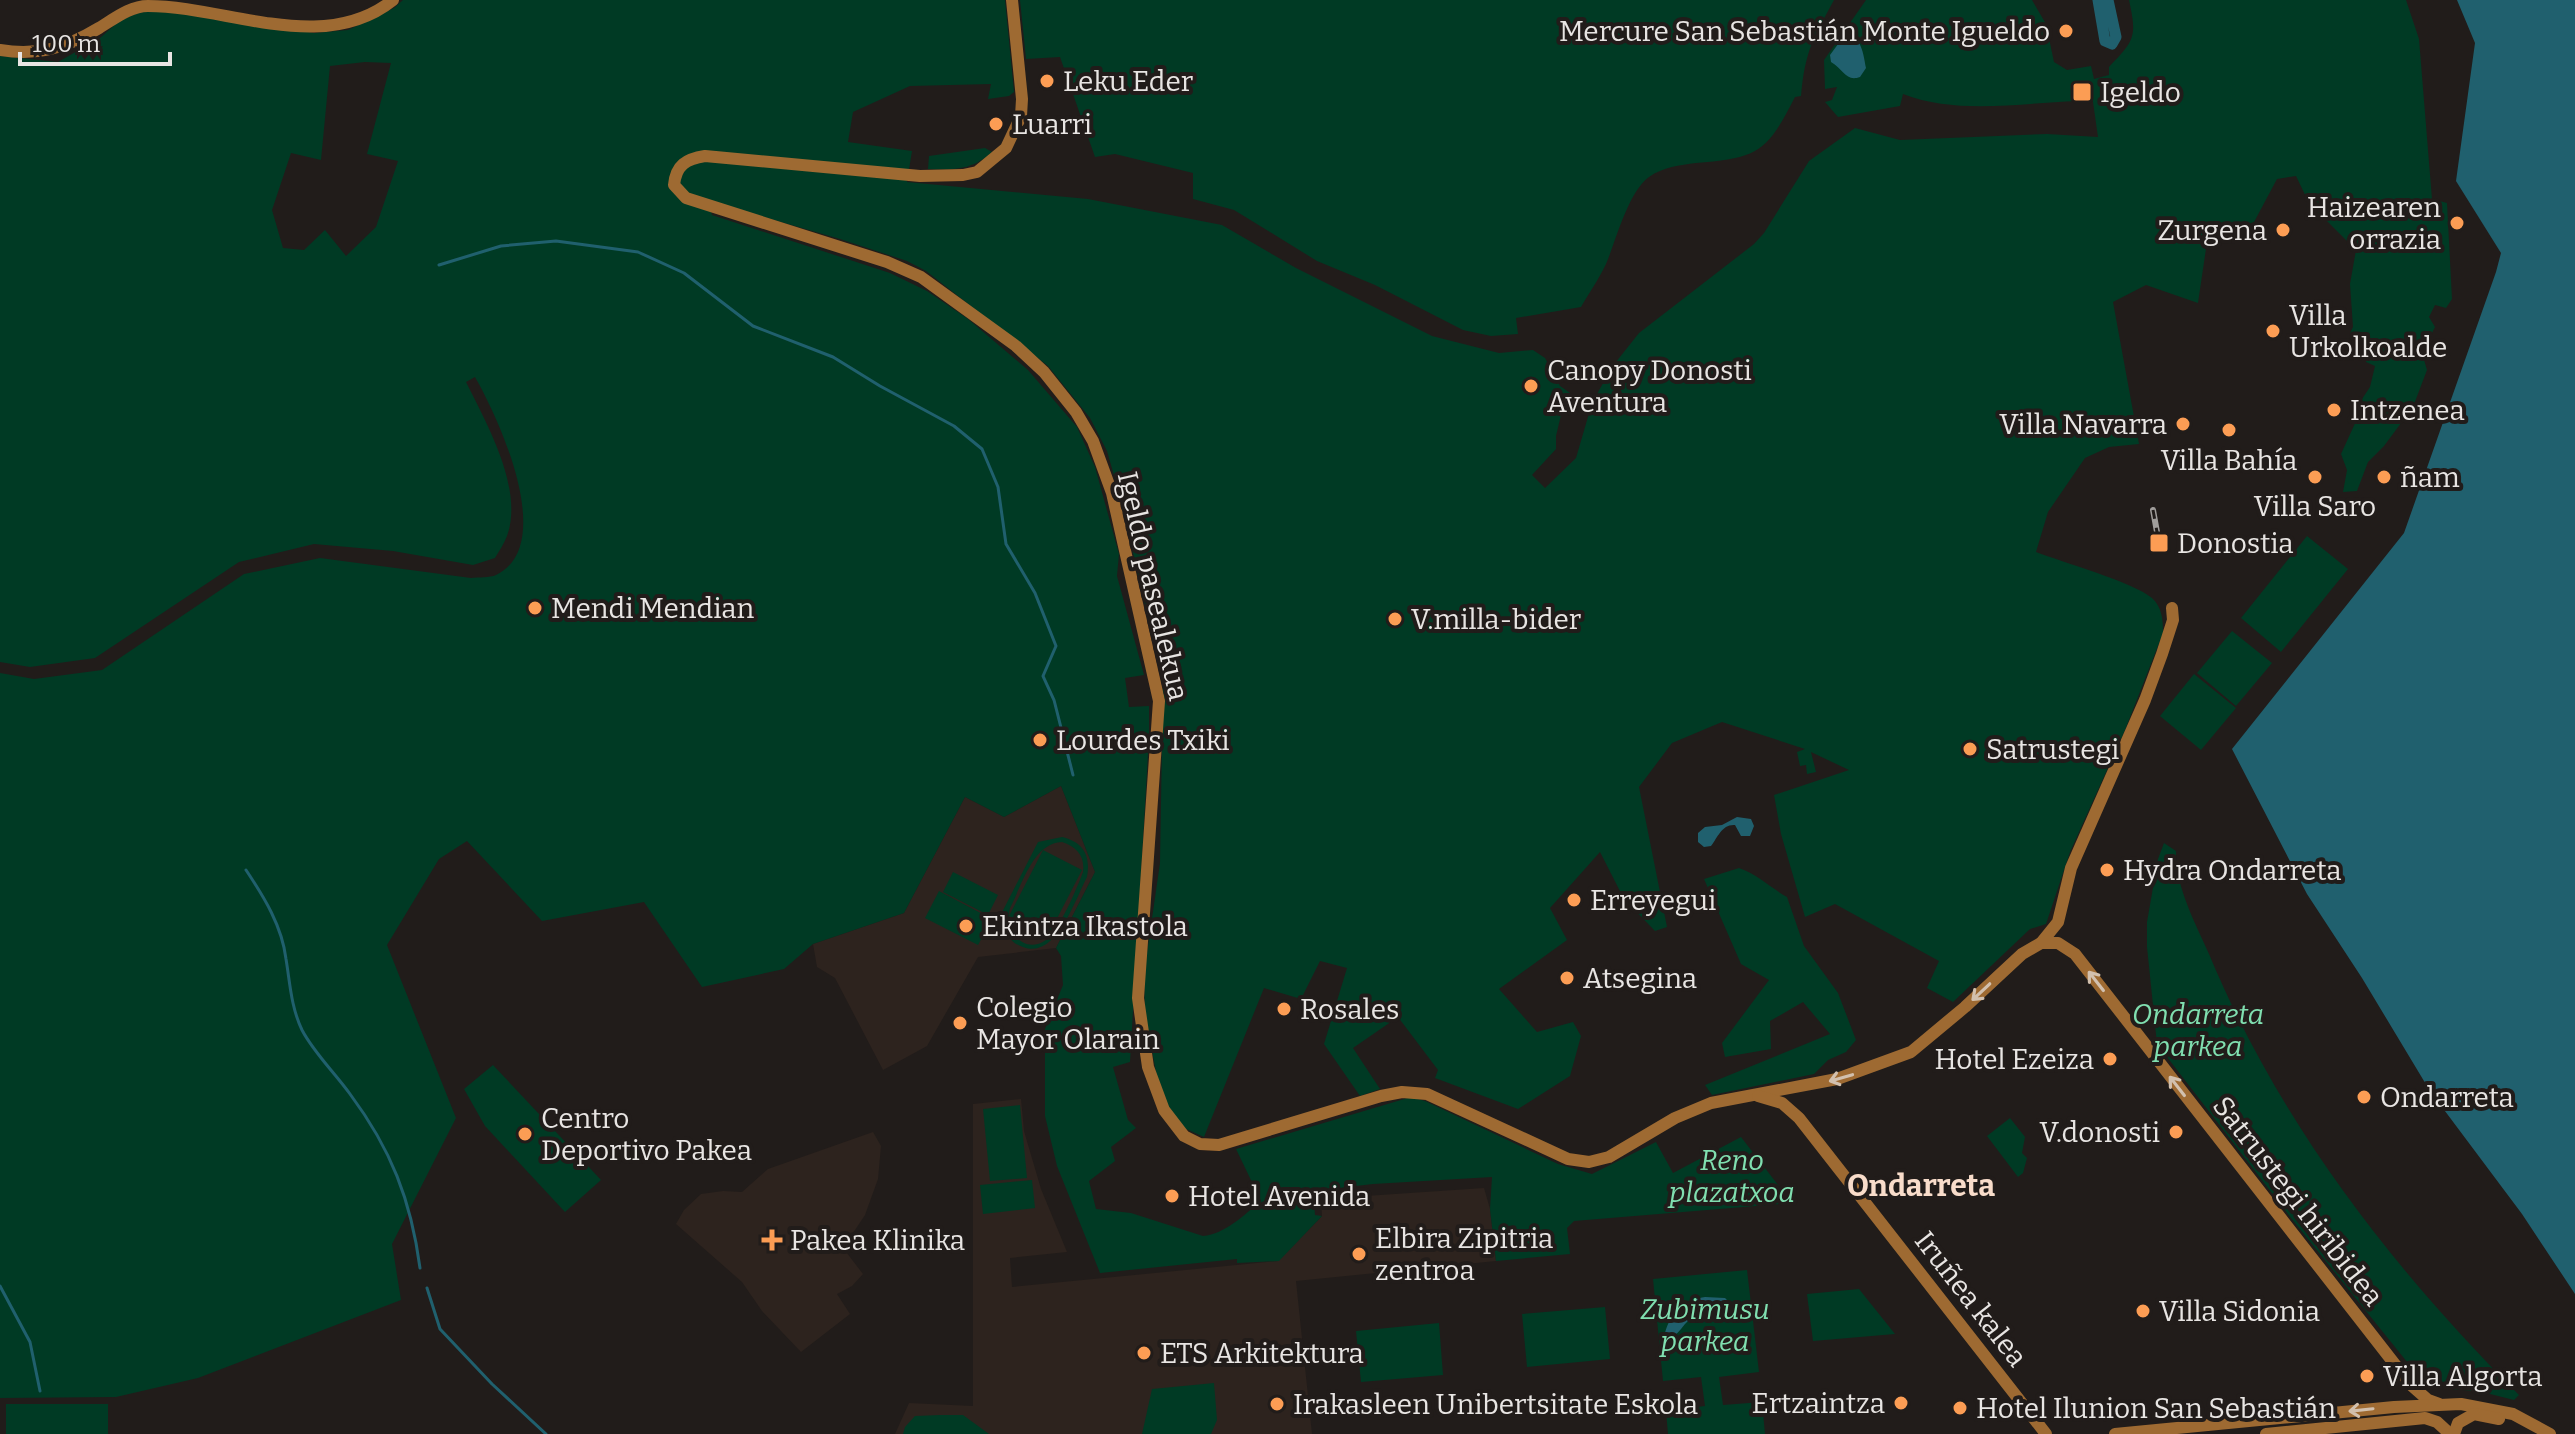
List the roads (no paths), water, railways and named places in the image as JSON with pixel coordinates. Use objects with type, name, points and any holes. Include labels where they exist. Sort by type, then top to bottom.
[{"type":"street","points":[[0,50],[31,53],[60,49],[141,6],[295,25],[327,26],[370,15],[393,0]]},
{"type":"street","name":"Igeldo pasealekua","points":[[1012,0],[1021,116],[1006,148],[977,172],[920,176],[705,156],[690,158],[681,164],[674,185],[686,198],[887,262],[921,277],[1016,346],[1044,372],[1076,412],[1093,441],[1112,493],[1159,701],[1138,998],[1148,1067],[1164,1110],[1184,1136],[1200,1144],[1219,1145],[1402,1092],[1427,1094],[1568,1159],[1589,1162],[1609,1157],[1675,1118],[1711,1103],[1837,1079],[1911,1052],[2022,954],[2041,943],[2058,922]]},
{"type":"street","points":[[2041,943],[2066,946],[2058,922],[2071,868],[2139,714],[2173,620],[2172,608]]},
{"type":"street","name":"Satrustegi hiribidea","points":[[2066,946],[2411,1385],[2428,1400],[2439,1404]]},
{"type":"street","points":[[1799,1118],[1799,1095],[1808,1085]]},
{"type":"street","name":"Iruñea kalea","points":[[1747,1095],[1773,1098],[1799,1118],[2035,1428],[2046,1434]]},
{"type":"street","points":[[2115,1434],[2439,1404],[2483,1406],[2513,1414],[2550,1434]]},
{"type":"street","points":[[2266,1434],[2425,1418],[2449,1431],[2474,1414],[2500,1419],[2513,1414]]},
{"type":"water","points":[[2457,0],[2575,0],[2575,1294],[2522,1214],[2430,1091],[2307,894],[2232,749],[2404,533],[2496,272],[2501,253],[2456,181],[2475,43]]},
{"type":"water","points":[[1851,35],[1860,45],[1866,68],[1860,77],[1855,78],[1848,77],[1831,62],[1830,55],[1844,36]]},
{"type":"water","points":[[1737,817],[1751,819],[1754,826],[1750,836],[1741,836],[1735,825],[1731,825],[1721,832],[1711,846],[1704,847],[1698,842],[1698,833],[1705,827],[1722,825]]},
{"type":"water","points":[[1705,1297],[1725,1298],[1731,1304],[1731,1310],[1721,1317],[1697,1316],[1672,1337],[1664,1338],[1677,1310]]},
{"type":"waterway","points":[[2098,0],[2105,41],[2112,44],[2116,37],[2108,0]]},
{"type":"waterway","points":[[439,265],[501,246],[556,241],[638,252],[684,273],[753,326],[833,357],[954,426],[982,449],[998,487],[1006,544],[1035,593],[1056,646],[1043,676],[1054,700],[1073,775]]},
{"type":"waterway","points":[[246,870],[266,901],[281,935],[293,1004],[302,1030],[364,1114],[388,1155],[405,1198],[420,1268]]},
{"type":"waterway","points":[[0,1286],[30,1342],[40,1391]]},
{"type":"waterway","points":[[427,1288],[440,1329],[492,1384],[546,1434]]},
{"type":"railway","points":[[2153,510],[2159,543]]},
{"type":"place","name":"Mercure San Sebastián Monte Igueldo","points":[[2066,31]]},
{"type":"place","name":"Leku Eder","points":[[1047,81]]},
{"type":"place","name":"Igeldo","points":[[2082,92]]},
{"type":"place","name":"Luarri","points":[[996,124]]},
{"type":"place","name":"Haizearen orrazia","points":[[2457,223]]},
{"type":"place","name":"Zurgena","points":[[2283,230]]},
{"type":"place","name":"Villa Urkolkoalde","points":[[2273,331]]},
{"type":"place","name":"Canopy Donosti Aventura","points":[[1531,386]]},
{"type":"place","name":"Intzenea","points":[[2334,410]]},
{"type":"place","name":"Villa Navarra","points":[[2183,424]]},
{"type":"place","name":"Villa Bahía","points":[[2229,430]]},
{"type":"place","name":"Villa Saro","points":[[2315,477]]},
{"type":"place","name":"ñam","points":[[2384,477]]},
{"type":"place","name":"Donostia","points":[[2159,543]]},
{"type":"place","name":"Mendi Mendian","points":[[535,608]]},
{"type":"place","name":"V.milla-bider","points":[[1395,619]]},
{"type":"place","name":"Lourdes Txiki","points":[[1040,740]]},
{"type":"place","name":"Satrustegi","points":[[1970,749]]},
{"type":"place","name":"Hydra Ondarreta","points":[[2107,870]]},
{"type":"place","name":"Erreyegui","points":[[1574,900]]},
{"type":"place","name":"Ekintza Ikastola","points":[[966,926]]},
{"type":"place","name":"Atsegina","points":[[1567,978]]},
{"type":"place","name":"Rosales","points":[[1284,1009]]},
{"type":"place","name":"Colegio Mayor Olarain","points":[[960,1023]]},
{"type":"place","name":"Hotel Ezeiza","points":[[2110,1059]]},
{"type":"place","name":"Ondarreta","points":[[2364,1097]]},
{"type":"place","name":"V.donosti","points":[[2176,1132]]},
{"type":"place","name":"Centro Deportivo Pakea","points":[[525,1134]]},
{"type":"place","name":"Hotel Avenida","points":[[1172,1196]]},
{"type":"place","name":"Pakea Klinika","points":[[772,1240]]},
{"type":"place","name":"Elbira Zipitria zentroa","points":[[1359,1254]]},
{"type":"place","name":"Villa Sidonia","points":[[2143,1311]]},
{"type":"place","name":"ETS Arkitektura","points":[[1144,1353]]},
{"type":"place","name":"Villa Algorta","points":[[2367,1376]]},
{"type":"place","name":"Ertzaintza","points":[[1901,1403]]},
{"type":"place","name":"Irakasleen Unibertsitate Eskola","points":[[1277,1404]]},
{"type":"place","name":"Hotel Ilunion San Sebastián","points":[[1960,1408]]},
{"type":"district","name":"Ondarreta","points":[[1921,1186]]},
{"type":"park label","name":"Ondarreta parkea","points":[[2198,1030]]},
{"type":"park label","name":"Reno plazatxoa","points":[[1732,1176]]},
{"type":"park label","name":"Zubimusu parkea","points":[[1705,1325]]}]
